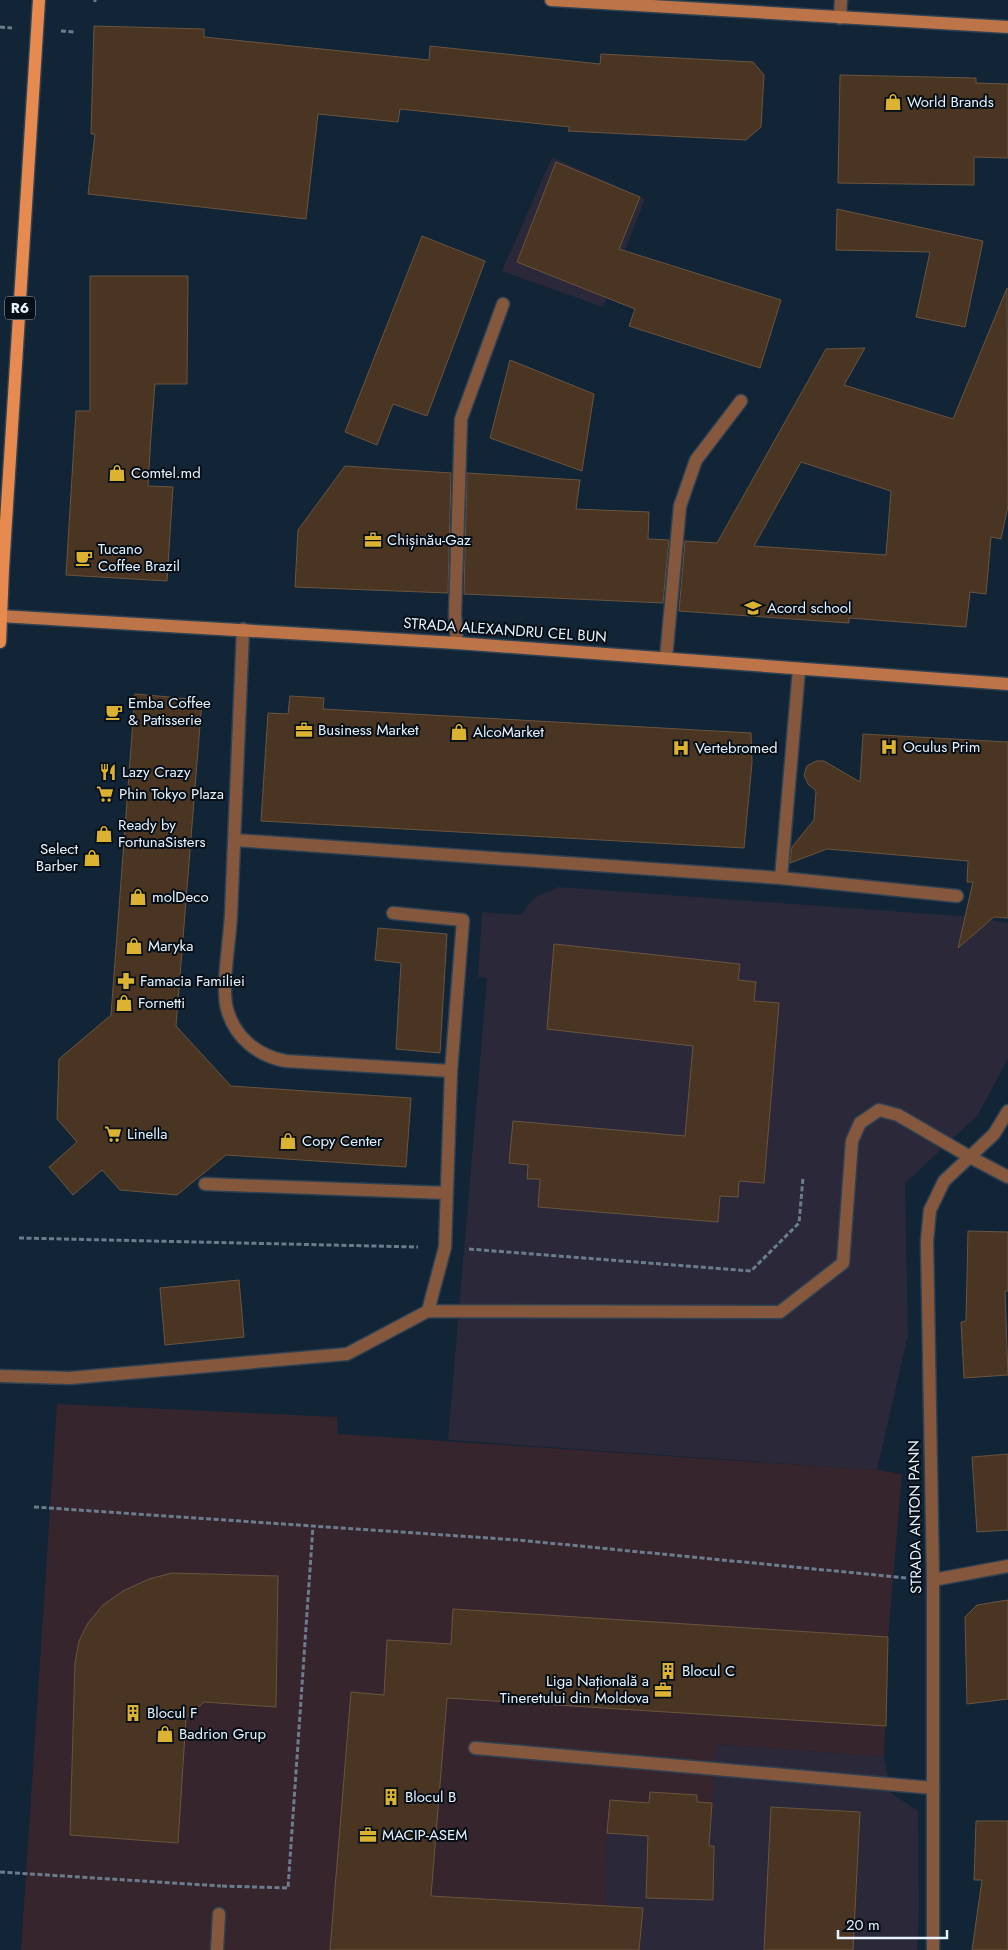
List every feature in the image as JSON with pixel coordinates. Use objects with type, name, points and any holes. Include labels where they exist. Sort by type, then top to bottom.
[{"type":"main road","name":"R6","points":[[0,642],[39,0]]},
{"type":"main road","points":[[551,0],[1008,27]]},
{"type":"main road","name":"STRADA ALEXANDRU CEL BUN","points":[[1,616],[457,643],[1008,684]]},
{"type":"street","points":[[840,18],[841,0]]},
{"type":"street","points":[[457,643],[455,614],[461,419],[504,304]]},
{"type":"street","points":[[666,658],[680,506],[696,460],[741,401]]},
{"type":"street","points":[[243,629],[225,997],[227,1010],[235,1030],[255,1050],[273,1059],[286,1062],[451,1071]]},
{"type":"street","points":[[781,878],[799,669]]},
{"type":"street","points":[[234,840],[781,878],[957,896]]},
{"type":"street","points":[[393,914],[463,920],[451,1071],[445,1247],[428,1311]]},
{"type":"street","points":[[0,1376],[70,1378],[347,1354],[428,1311],[780,1312],[843,1263],[852,1141],[860,1123],[879,1110],[898,1116],[1008,1178]]},
{"type":"street","name":"STRADA ANTON PANN","points":[[933,1950],[933,1580],[927,1241],[930,1210],[944,1181],[994,1134],[1008,1111]]},
{"type":"street","points":[[205,1184],[447,1193]]},
{"type":"street","points":[[933,1580],[1008,1566]]},
{"type":"street","points":[[475,1748],[933,1788]]},
{"type":"street","points":[[217,1950],[219,1914]]},
{"type":"path","points":[[34,1507],[518,1540],[933,1580]]},
{"type":"path","points":[[0,1872],[222,1886],[288,1888],[313,1526]]},
{"type":"path","points":[[219,1914],[222,1886]]},
{"type":"shaded area","points":[[552,157],[645,199],[603,307],[502,271]]},
{"type":"shaded area","points":[[558,887],[973,917],[1008,923],[1008,1059],[977,1116],[905,1183],[908,1335],[877,1470],[448,1440],[487,978],[478,977],[482,912],[520,915],[534,898]]},
{"type":"shaded area","points":[[57,1404],[337,1417],[338,1434],[877,1470],[902,1474],[888,1637],[884,1757],[716,1744],[709,1842],[607,1833],[605,1905],[643,1908],[639,1950],[21,1950]]},
{"type":"shaded area","points":[[716,1744],[884,1757],[891,1793],[918,1811],[919,1910],[917,1950],[639,1950],[605,1906],[607,1833]]},
{"type":"building","points":[[94,26],[204,29],[204,37],[429,60],[430,46],[600,64],[601,54],[753,62],[764,75],[761,127],[746,140],[568,131],[570,127],[400,109],[398,122],[318,114],[306,219],[88,194],[95,134],[91,134]]},
{"type":"building","points":[[840,75],[976,78],[976,83],[1008,84],[1008,158],[974,157],[974,185],[838,183]]},
{"type":"building","points":[[556,162],[640,197],[619,249],[781,300],[760,368],[629,326],[635,309],[517,262]]},
{"type":"building","points":[[837,209],[983,241],[965,327],[916,317],[930,252],[836,250]]},
{"type":"building","points":[[422,236],[485,261],[427,416],[393,404],[377,445],[345,432]]},
{"type":"building","points":[[90,276],[188,276],[187,384],[155,384],[151,435],[148,486],[173,487],[167,581],[66,575],[76,411],[90,411]]},
{"type":"building","points":[[1007,288],[1008,506],[1001,539],[991,537],[986,594],[970,592],[966,627],[849,618],[849,623],[679,611],[685,541],[717,543],[826,349],[865,348],[844,385],[953,419]],"holes":[[[801,462],[891,491],[886,555],[754,546]]]},
{"type":"building","points":[[510,360],[594,394],[582,471],[490,438]]},
{"type":"building","points":[[345,466],[451,473],[448,593],[295,587],[298,530]]},
{"type":"building","points":[[467,473],[580,480],[576,509],[649,512],[648,539],[669,540],[663,603],[464,594]]},
{"type":"building","points":[[135,694],[202,700],[176,1026],[231,1086],[411,1098],[406,1167],[226,1155],[177,1195],[120,1190],[102,1170],[73,1195],[49,1167],[77,1142],[57,1119],[59,1059],[111,1015]]},
{"type":"building","points":[[290,696],[324,698],[323,709],[751,733],[752,763],[744,848],[261,821],[268,713],[288,714]]},
{"type":"building","points":[[863,734],[1008,742],[1008,918],[994,917],[958,948],[973,882],[967,882],[968,861],[827,849],[790,863],[792,847],[814,820],[816,791],[808,784],[804,775],[807,766],[816,761],[824,761],[860,782]]},
{"type":"building","points":[[378,928],[447,934],[440,1053],[396,1049],[401,963],[375,960]]},
{"type":"building","points":[[554,944],[740,964],[738,980],[756,982],[754,1001],[779,1003],[764,1183],[739,1181],[738,1197],[720,1196],[718,1222],[538,1207],[540,1179],[527,1179],[528,1165],[509,1163],[513,1121],[685,1136],[693,1046],[547,1029]]},
{"type":"building","points":[[968,1231],[1008,1232],[1008,1291],[1005,1291],[1008,1375],[964,1378],[961,1322],[966,1321]]},
{"type":"building","points":[[239,1280],[244,1337],[165,1345],[160,1288]]},
{"type":"building","points":[[1008,1454],[1008,1530],[977,1532],[972,1457]]},
{"type":"building","name":"Blocul F","points":[[172,1573],[278,1576],[276,1707],[204,1702],[186,1718],[178,1843],[70,1835],[75,1663],[79,1641],[88,1623],[103,1605],[123,1591],[149,1579]]},
{"type":"building","points":[[1008,1600],[1008,1699],[967,1704],[965,1617],[977,1605]]},
{"type":"building","points":[[453,1609],[888,1637],[886,1726],[447,1698],[431,1896],[643,1908],[639,1950],[330,1950],[351,1692],[384,1695],[387,1640],[451,1644]]},
{"type":"building","points":[[650,1792],[697,1795],[697,1802],[712,1803],[709,1846],[714,1846],[713,1900],[646,1898],[648,1836],[607,1833],[610,1800],[649,1803]]},
{"type":"building","points":[[771,1807],[860,1812],[853,1950],[764,1950]]},
{"type":"building","points":[[976,1821],[1008,1821],[1008,1950],[972,1950],[982,1880],[974,1880]]},
{"type":"place","name":"World Brands","points":[[893,102]]},
{"type":"place","name":"Comtel.md","points":[[117,473]]},
{"type":"place","name":"Chișinău-Gaz","points":[[373,540]]},
{"type":"place","name":"Tucano Coffee Brazil","points":[[84,558]]},
{"type":"place","name":"Acord school","points":[[753,608]]},
{"type":"place","name":"Emba Coffee & Patisserie","points":[[114,712]]},
{"type":"place","name":"Business Market","points":[[304,730]]},
{"type":"place","name":"AlcoMarket","points":[[459,732]]},
{"type":"place","name":"Oculus Prim","points":[[889,747]]},
{"type":"place","name":"Vertebromed","points":[[681,748]]},
{"type":"place","name":"Lazy Crazy","points":[[108,772]]},
{"type":"place","name":"Phin Tokyo Plaza","points":[[105,794]]},
{"type":"place","name":"Ready by FortunaSisters","points":[[104,834]]},
{"type":"place","name":"Select Barber","points":[[92,858]]},
{"type":"place","name":"molDeco","points":[[138,897]]},
{"type":"place","name":"Maryka","points":[[134,946]]},
{"type":"place","name":"Famacia Familiei","points":[[126,981]]},
{"type":"place","name":"Fornetti","points":[[124,1003]]},
{"type":"place","name":"Linella","points":[[113,1134]]},
{"type":"place","name":"Copy Center","points":[[288,1141]]},
{"type":"place","name":"Blocul C","points":[[668,1671]]},
{"type":"place","name":"Liga Națională a Tineretului din Moldova","points":[[663,1690]]},
{"type":"place","name":"Blocul F","points":[[133,1713]]},
{"type":"place","name":"Badrion Grup","points":[[165,1734]]},
{"type":"place","name":"Blocul B","points":[[391,1797]]},
{"type":"place","name":"MACIP-ASEM","points":[[368,1835]]}]
